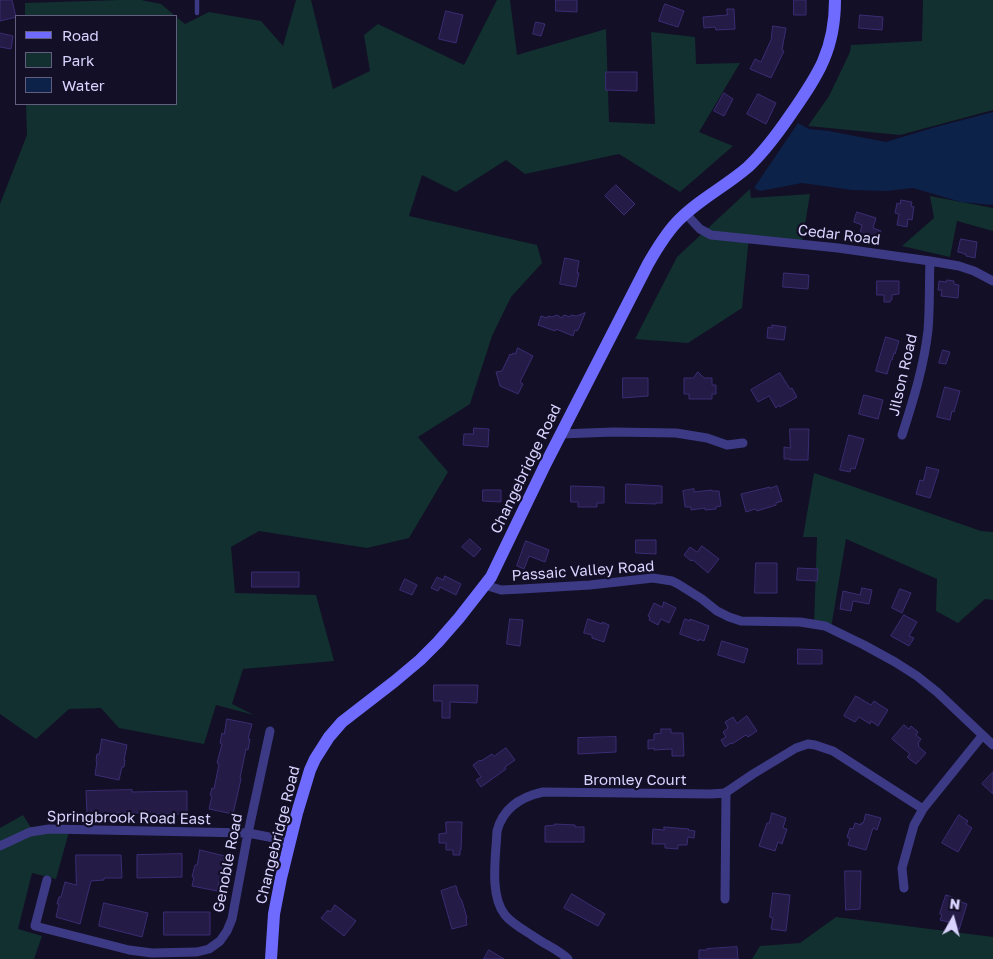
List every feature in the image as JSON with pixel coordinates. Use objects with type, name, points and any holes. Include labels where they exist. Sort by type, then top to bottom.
[{"type":"main road","name":"Changebridge Road","points":[[271,959],[274,914],[281,878],[310,770],[322,747],[342,722],[395,681],[438,642],[491,577],[561,434],[648,264],[676,222],[702,200],[749,166],[798,105],[813,83],[829,48],[834,29],[835,0]]},
{"type":"street","name":"Cedar Road","points":[[686,214],[700,229],[718,236],[838,248],[930,261],[959,266],[993,281]]},
{"type":"street","name":"Jilson Road","points":[[902,435],[924,355],[928,330],[930,261]]},
{"type":"street","points":[[561,434],[609,432],[676,433],[707,438],[727,445],[743,443]]},
{"type":"street","name":"Passaic Valley Road","points":[[485,585],[501,590],[590,585],[653,578],[672,581],[678,584],[702,598],[728,617],[741,620],[800,622],[825,626],[895,662],[916,676],[937,692],[993,746]]},
{"type":"street","name":"Genoble Road","points":[[47,880],[35,926],[120,948],[152,953],[197,952],[209,949],[220,941],[232,919],[270,732]]},
{"type":"street","points":[[904,888],[902,868],[914,824],[923,808],[982,736]]},
{"type":"street","name":"Bromley Court","points":[[568,959],[509,920],[498,904],[494,886],[497,831],[501,819],[509,809],[524,797],[543,792],[725,793],[796,748],[808,744],[833,751],[923,808]]},
{"type":"street","points":[[724,899],[726,792]]},
{"type":"street","name":"Springbrook Road East","points":[[0,846],[30,832],[50,829],[248,833],[290,843]]},
{"type":"street","points":[[120,948],[120,959]]},
{"type":"lane","points":[[197,0],[197,12]]},
{"type":"green space","points":[[141,0],[161,4],[174,15],[25,15],[25,3]]},
{"type":"green space","points":[[296,0],[311,0],[333,89],[370,71],[364,35],[378,24],[464,65],[497,0],[510,0],[517,55],[606,29],[609,122],[655,124],[651,32],[695,37],[696,64],[740,63],[699,132],[733,146],[680,192],[619,154],[525,174],[506,160],[456,192],[422,175],[409,216],[537,245],[542,263],[511,297],[492,336],[470,404],[418,437],[448,472],[409,538],[367,548],[259,531],[231,547],[235,593],[316,595],[334,661],[243,669],[232,704],[254,715],[216,705],[204,744],[119,728],[101,708],[69,709],[36,739],[0,714],[0,204],[27,135],[26,105],[178,105],[178,19],[185,24],[209,12],[261,21],[283,46]]},
{"type":"green space","points":[[923,0],[993,0],[993,110],[900,135],[808,126],[829,96],[850,52],[851,45],[922,41]]},
{"type":"green space","points":[[750,189],[751,198],[810,194],[802,242],[749,236],[742,308],[688,343],[635,339],[677,257]]},
{"type":"green space","points":[[930,196],[993,208],[993,231],[957,221],[950,257],[902,246],[934,218]]},
{"type":"green space","points":[[814,473],[981,531],[993,532],[993,600],[985,599],[958,623],[936,611],[937,579],[846,539],[831,628],[814,624],[817,537],[803,537]]},
{"type":"green space","points":[[23,815],[33,831],[70,828],[56,879],[32,873],[18,929],[42,936],[34,959],[0,959],[0,828]]},
{"type":"green space","points":[[836,917],[993,937],[993,959],[752,959],[760,946],[800,943]]},
{"type":"water","points":[[993,112],[993,205],[961,202],[913,188],[886,191],[852,190],[802,183],[760,191],[754,188],[798,123],[809,129],[886,142]]},
{"type":"building","points":[[12,0],[15,17],[0,21],[0,1]]},
{"type":"building","points":[[556,0],[577,0],[577,12],[556,11]]},
{"type":"building","points":[[794,0],[806,0],[806,15],[794,15]]},
{"type":"building","points":[[665,4],[684,11],[678,27],[659,21]]},
{"type":"building","points":[[727,9],[734,9],[735,29],[716,30],[715,27],[704,28],[703,17],[727,15]]},
{"type":"building","points":[[446,11],[463,15],[456,43],[439,39]]},
{"type":"building","points":[[860,15],[883,17],[882,30],[859,28]]},
{"type":"building","points":[[536,22],[545,24],[541,36],[533,34]]},
{"type":"building","points":[[773,26],[786,28],[782,50],[784,51],[771,78],[750,69],[755,59],[761,62],[771,40]]},
{"type":"building","points":[[0,33],[13,36],[11,49],[0,47]]},
{"type":"building","points":[[606,72],[637,72],[637,91],[606,90]]},
{"type":"building","points":[[724,93],[733,99],[724,116],[714,111]]},
{"type":"building","points":[[758,94],[776,103],[766,124],[747,114]]},
{"type":"building","points":[[616,185],[635,204],[624,215],[605,196]]},
{"type":"building","points":[[901,200],[912,202],[911,206],[914,207],[912,220],[908,219],[907,227],[897,225],[899,214],[895,213],[897,203],[900,204]]},
{"type":"building","points":[[857,212],[876,218],[873,228],[881,231],[878,243],[859,237],[862,225],[854,222]]},
{"type":"building","points":[[961,239],[977,242],[975,258],[958,252]]},
{"type":"building","points":[[565,258],[579,261],[576,287],[560,284]]},
{"type":"building","points":[[784,273],[809,275],[808,289],[783,287]]},
{"type":"building","points":[[947,280],[954,281],[954,284],[959,285],[958,298],[941,296],[942,290],[938,290],[939,281],[946,282]]},
{"type":"building","points":[[877,281],[899,281],[899,294],[892,295],[890,302],[884,302],[884,295],[877,295]]},
{"type":"building","points":[[585,313],[579,328],[577,331],[575,330],[573,336],[556,329],[555,331],[538,325],[541,316],[547,318],[548,316],[557,315],[562,318],[564,315],[570,317],[571,315],[576,316]]},
{"type":"building","points":[[772,325],[786,327],[784,340],[767,338],[768,327],[772,328]]},
{"type":"building","points":[[886,337],[899,341],[887,374],[876,371]]},
{"type":"building","points":[[518,348],[533,356],[520,382],[523,384],[518,394],[500,386],[496,372],[502,371],[510,354],[515,354]]},
{"type":"building","points":[[943,350],[950,352],[946,364],[939,363]]},
{"type":"building","points":[[698,372],[704,378],[712,378],[712,385],[716,385],[716,394],[712,394],[712,399],[689,399],[689,394],[684,394],[684,378],[693,378]]},
{"type":"building","points":[[780,373],[797,397],[776,408],[769,396],[758,402],[751,390]]},
{"type":"building","points":[[623,378],[648,378],[648,396],[623,398]]},
{"type":"building","points":[[945,387],[960,391],[950,420],[937,417]]},
{"type":"building","points":[[864,395],[883,400],[878,419],[859,414]]},
{"type":"building","points":[[474,428],[489,429],[488,447],[463,445],[464,434],[473,434]]},
{"type":"building","points":[[790,429],[809,429],[808,460],[784,459],[784,447],[790,448]]},
{"type":"building","points":[[849,435],[864,439],[855,469],[851,468],[850,472],[840,470]]},
{"type":"building","points":[[927,467],[939,470],[930,498],[916,494],[920,480],[923,481]]},
{"type":"building","points":[[626,484],[662,486],[662,503],[626,503]]},
{"type":"building","points":[[571,486],[604,487],[604,503],[597,503],[597,507],[578,507],[578,502],[571,502]]},
{"type":"building","points":[[777,486],[782,501],[757,511],[755,509],[746,512],[741,494]]},
{"type":"building","points":[[694,489],[694,492],[719,491],[721,506],[716,507],[716,509],[705,510],[705,508],[691,510],[691,507],[685,507],[683,491]]},
{"type":"building","points":[[483,490],[501,490],[501,502],[483,501]]},
{"type":"building","points":[[470,539],[481,549],[474,557],[462,547]]},
{"type":"building","points":[[636,540],[656,540],[656,554],[636,553]]},
{"type":"building","points":[[526,541],[549,550],[545,562],[529,556],[524,569],[517,566]]},
{"type":"building","points":[[702,546],[719,559],[708,573],[684,555],[690,547],[697,552]]},
{"type":"building","points":[[756,563],[777,563],[777,593],[755,593]]},
{"type":"building","points":[[798,568],[818,569],[817,581],[797,580]]},
{"type":"building","points":[[252,572],[299,572],[299,587],[252,587]]},
{"type":"building","points":[[445,576],[461,584],[456,595],[440,587],[438,591],[431,588],[437,577],[443,580]]},
{"type":"building","points":[[405,579],[417,585],[412,595],[400,590]]},
{"type":"building","points":[[862,588],[872,590],[869,604],[853,601],[851,611],[840,609],[843,591],[860,595]]},
{"type":"building","points":[[900,589],[911,593],[902,613],[892,608]]},
{"type":"building","points":[[664,602],[676,608],[669,623],[661,619],[658,625],[649,620],[650,617],[648,616],[654,603],[662,607]]},
{"type":"building","points":[[904,615],[917,622],[909,636],[914,638],[909,646],[891,636]]},
{"type":"building","points":[[510,619],[523,620],[520,646],[507,644]]},
{"type":"building","points":[[588,619],[609,625],[604,642],[584,633]]},
{"type":"building","points":[[685,619],[709,626],[704,641],[680,634]]},
{"type":"building","points":[[722,641],[748,649],[744,663],[718,655]]},
{"type":"building","points":[[798,649],[822,650],[822,664],[798,664]]},
{"type":"building","points":[[434,685],[478,685],[477,703],[450,702],[450,718],[442,718],[442,701],[434,701]]},
{"type":"building","points":[[856,696],[871,705],[874,701],[888,710],[878,726],[871,721],[870,724],[859,717],[855,722],[844,716]]},
{"type":"building","points":[[747,716],[757,731],[725,747],[721,740],[726,737],[723,732],[728,728],[725,722],[733,717],[737,723]]},
{"type":"building","points":[[227,719],[252,724],[233,814],[209,809],[212,796],[210,795],[212,788],[214,789],[219,764],[217,763],[222,744],[220,743],[222,733],[224,734]]},
{"type":"building","points":[[904,725],[909,729],[911,726],[918,732],[916,735],[921,739],[918,746],[926,753],[916,764],[907,757],[910,754],[892,739]]},
{"type":"building","points":[[661,729],[671,729],[671,733],[683,733],[684,756],[672,756],[672,749],[648,749],[648,740],[654,740],[654,734],[661,733]]},
{"type":"building","points":[[616,737],[616,752],[578,754],[578,738]]},
{"type":"building","points":[[102,739],[127,745],[124,767],[122,767],[119,780],[95,775],[97,754],[99,754]]},
{"type":"building","points":[[506,748],[515,760],[481,787],[476,780],[481,777],[473,765],[492,754],[494,756]]},
{"type":"building","points":[[993,772],[993,794],[982,784]]},
{"type":"building","points":[[132,790],[132,792],[187,791],[187,814],[87,813],[86,791]]},
{"type":"building","points":[[772,813],[786,818],[783,828],[787,829],[782,844],[778,842],[775,851],[759,846]]},
{"type":"building","points":[[866,814],[881,818],[877,830],[873,828],[866,850],[848,845],[850,839],[847,837],[850,828],[853,829],[855,823],[861,825],[863,823]]},
{"type":"building","points":[[959,815],[968,821],[966,824],[972,828],[958,852],[942,843]]},
{"type":"building","points":[[446,822],[462,822],[460,855],[453,855],[453,850],[446,850],[446,843],[439,843],[439,834],[446,833]]},
{"type":"building","points":[[555,824],[584,827],[584,842],[545,842],[545,826]]},
{"type":"building","points":[[664,827],[695,831],[694,838],[688,837],[687,845],[678,845],[678,849],[665,848],[665,844],[652,844],[653,829],[664,830]]},
{"type":"building","points":[[200,850],[225,856],[221,871],[223,871],[222,878],[220,878],[217,891],[192,886],[194,877],[192,877]]},
{"type":"building","points":[[182,854],[182,877],[137,878],[137,855]]},
{"type":"building","points":[[76,855],[121,855],[122,878],[104,878],[104,880],[91,881],[80,924],[56,917],[59,904],[57,904],[65,882],[76,885]]},
{"type":"building","points":[[845,871],[861,871],[860,909],[846,910]]},
{"type":"building","points":[[456,886],[467,918],[467,925],[452,929],[441,891]]},
{"type":"building","points":[[773,893],[790,895],[786,931],[771,929],[773,918],[770,917]]},
{"type":"building","points":[[572,894],[605,914],[598,926],[564,908]]},
{"type":"building","points":[[946,895],[967,904],[959,930],[956,924],[940,920]]},
{"type":"building","points":[[104,903],[148,913],[142,937],[99,926]]},
{"type":"building","points":[[335,905],[356,921],[344,936],[321,918],[328,910],[330,912]]},
{"type":"building","points":[[164,912],[210,912],[210,935],[164,935]]},
{"type":"building","points":[[737,947],[738,959],[699,959],[699,950]]},
{"type":"building","points":[[489,950],[504,959],[484,959]]}]
